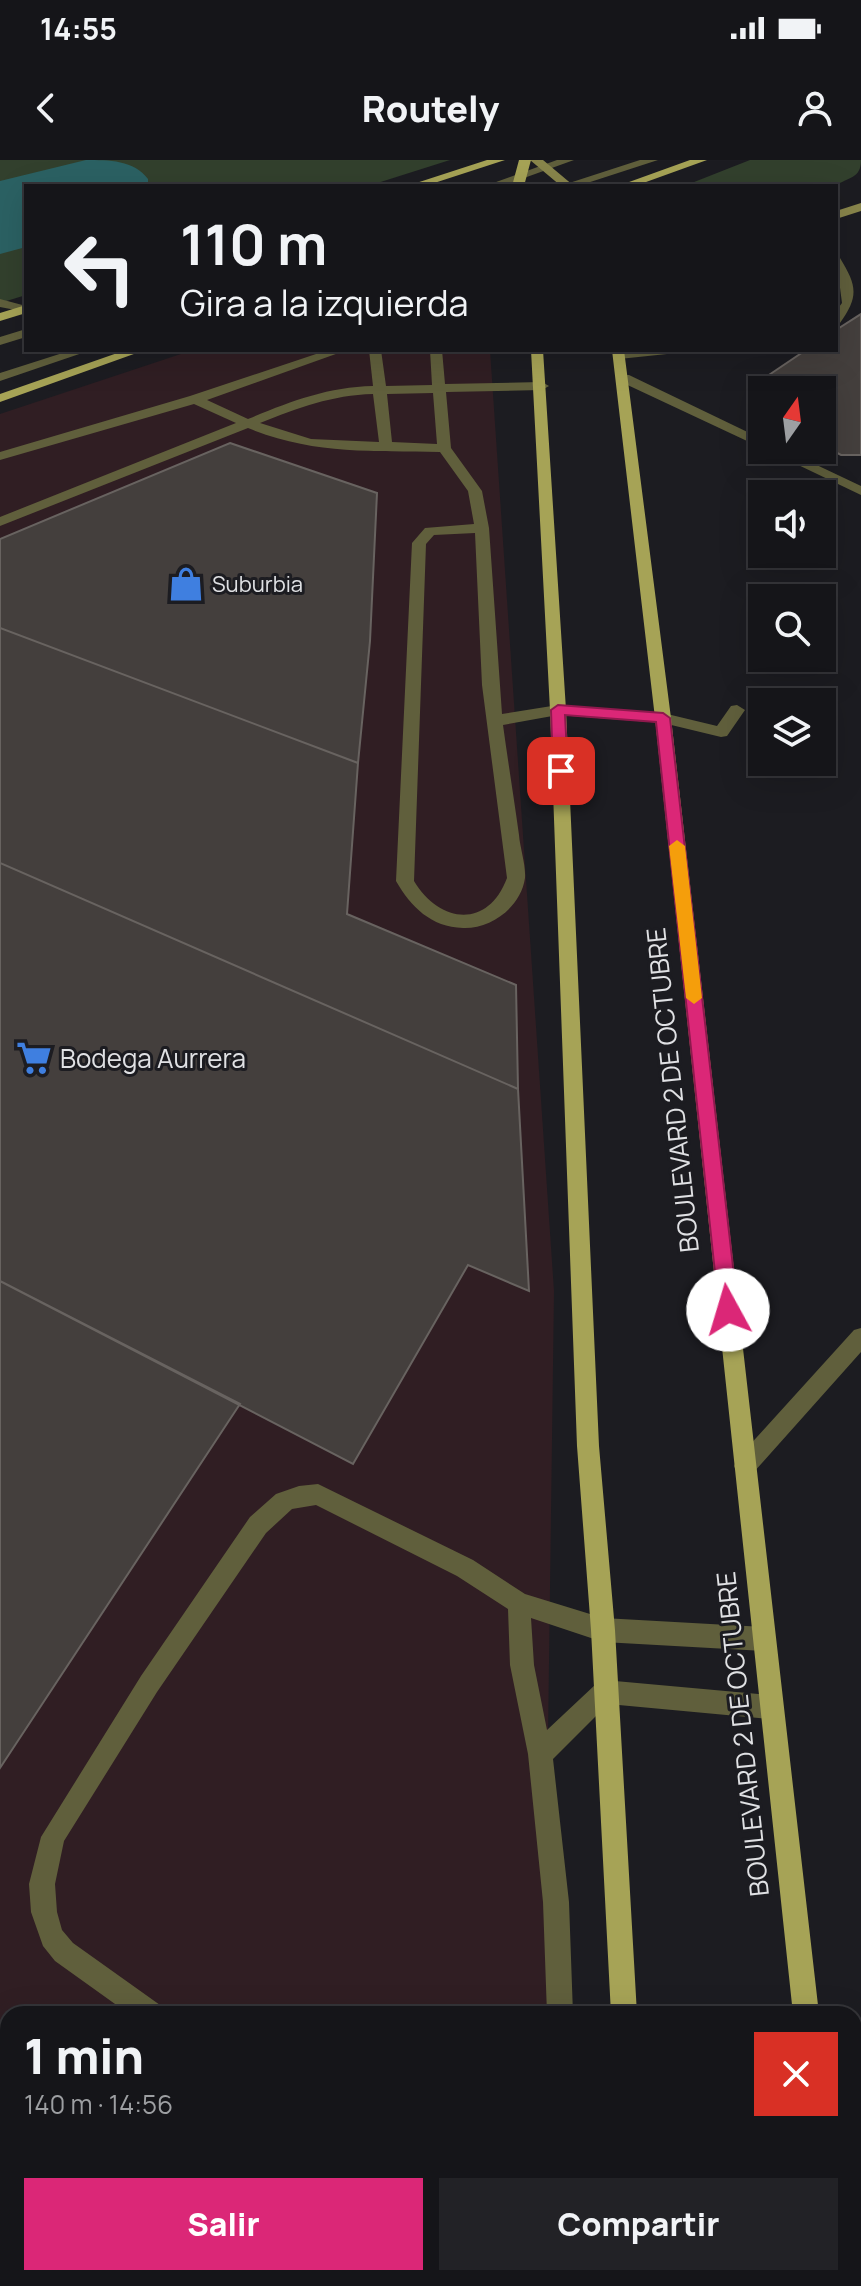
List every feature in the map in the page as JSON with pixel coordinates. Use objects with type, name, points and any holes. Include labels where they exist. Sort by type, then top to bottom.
[{"type":"main road","points":[[420,184],[499,160]]},
{"type":"main road","points":[[518,182],[525,160]]},
{"type":"main road","points":[[630,184],[701,160]]},
{"type":"main road","points":[[539,164],[564,184]]},
{"type":"main road","points":[[838,214],[861,207]]},
{"type":"main road","points":[[0,317],[24,309]]},
{"type":"main road","points":[[0,398],[133,352]]},
{"type":"main road","points":[[537,352],[542,386],[558,710],[587,1431],[603,1630],[624,2006]]},
{"type":"main road","name":"BOULEVARD 2 DE OCTUBRE","points":[[619,353],[663,718],[805,2006]]},
{"type":"street","points":[[518,182],[539,164],[568,160]]},
{"type":"street","points":[[574,184],[652,160]]},
{"type":"street","points":[[838,265],[847,282],[848,303],[838,317]]},
{"type":"street","points":[[0,303],[24,309]]},
{"type":"street","points":[[0,341],[24,334]]},
{"type":"street","points":[[0,377],[79,352]]},
{"type":"street","points":[[0,456],[195,399],[335,352]]},
{"type":"street","points":[[375,352],[386,446]]},
{"type":"street","points":[[436,352],[444,448],[475,491],[482,528],[495,721],[516,878],[513,893],[495,915],[464,922],[448,920],[413,900],[405,881],[419,543],[430,531],[482,528]]},
{"type":"street","points":[[624,378],[748,437]]},
{"type":"street","points":[[0,522],[306,400],[341,391],[438,391],[542,386]]},
{"type":"street","points":[[195,399],[247,425],[303,444],[364,449],[386,446],[444,448]]},
{"type":"street","points":[[805,464],[859,488]]},
{"type":"street","points":[[495,721],[558,710],[663,718],[721,732],[737,710]]},
{"type":"street","points":[[745,1466],[861,1337]]},
{"type":"street","points":[[140,2006],[64,1952],[52,1937],[44,1912],[42,1884],[53,1837],[149,1684],[274,1505],[296,1495],[318,1494],[465,1568],[519,1603],[603,1630],[764,1639]]},
{"type":"street","points":[[519,1603],[526,1693],[540,1754],[556,1902],[560,2006]]},
{"type":"street","points":[[540,1754],[604,1692],[770,1707]]},
{"type":"shaded area","points":[[187,352],[490,352],[554,1291],[547,1812],[556,2006],[0,2006],[0,414]]},
{"type":"green space","points":[[0,160],[450,160],[374,184],[24,184],[24,296],[0,303]]},
{"type":"green space","points":[[750,160],[861,160],[859,171],[838,184],[689,184]]},
{"type":"water","points":[[86,160],[112,161],[136,168],[148,179],[148,184],[24,184],[24,248],[0,254],[0,181]]},
{"type":"building","points":[[861,314],[861,455],[836,452],[836,376],[767,376],[803,352],[838,352],[838,329]]},
{"type":"building","name":"Suburbia","points":[[230,443],[377,493],[370,641],[358,763],[0,628],[0,539]]},
{"type":"building","points":[[0,628],[358,763],[347,914],[516,985],[518,1089],[0,863]]},
{"type":"building","points":[[0,863],[518,1089],[529,1291],[468,1265],[353,1464],[0,1281]]},
{"type":"building","points":[[0,1281],[240,1404],[0,1768]]},
{"type":"slow traffic","points":[[677,846],[694,998]]},
{"type":"place","name":"Suburbia","points":[[186,584]]},
{"type":"place","name":"Bodega Aurrera","points":[[34,1058]]},
{"type":"route","points":[[561,771],[558,710],[663,718],[728,1310]]}]
